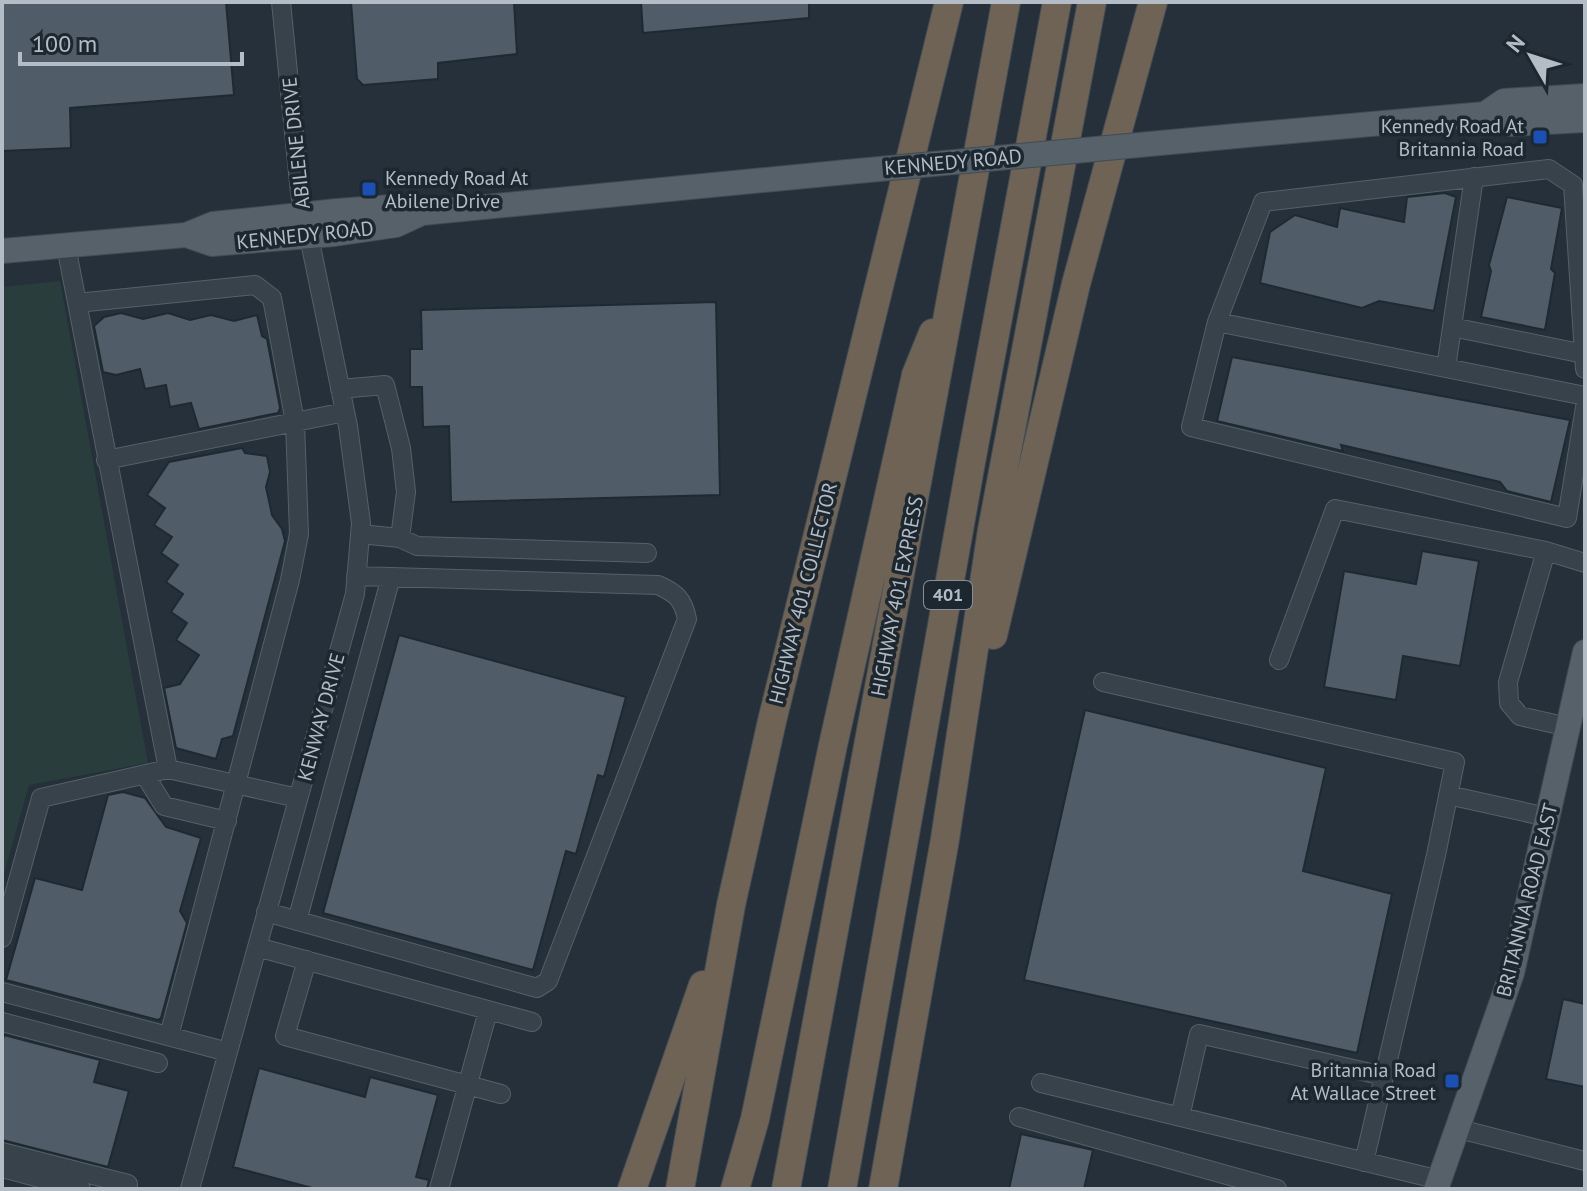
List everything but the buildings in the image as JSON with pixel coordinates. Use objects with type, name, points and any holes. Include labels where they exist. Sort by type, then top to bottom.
[{"type":"highway","name":"HIGHWAY 401 COLLECTOR","points":[[680,1189],[731,905],[772,721],[949,2]]},
{"type":"highway","name":"HIGHWAY 401 EXPRESS","points":[[786,1189],[1006,2]]},
{"type":"highway","name":"401","points":[[842,1189],[971,462],[1057,2]]},
{"type":"highway","name":"401","points":[[883,1189],[945,839],[992,530],[1092,2]]},
{"type":"highway","points":[[945,839],[1072,299],[1153,2]]},
{"type":"highway","points":[[735,1189],[755,1119],[833,745],[916,375],[954,278]]},
{"type":"highway","points":[[632,1189],[731,905]]},
{"type":"main road","name":"KENNEDY ROAD","points":[[1485,114],[1504,101],[1585,96]]},
{"type":"main road","name":"KENNEDY ROAD","points":[[2,251],[186,235],[212,244],[306,226],[396,225],[422,213],[1485,114],[1511,124],[1585,120]]},
{"type":"main road","name":"BRITANNIA ROAD EAST","points":[[1438,1185],[1512,973],[1585,652]]},
{"type":"street","name":"ABILENE DRIVE","points":[[281,2],[306,226]]},
{"type":"street","points":[[1585,369],[1573,185],[1549,169],[1263,202],[1217,322],[1191,427],[1567,518],[1585,407]]},
{"type":"street","points":[[1446,368],[1474,177]]},
{"type":"street","name":"KENWAY DRIVE","points":[[190,1189],[355,594],[361,523],[345,412],[306,226]]},
{"type":"street","points":[[66,246],[168,769]]},
{"type":"street","points":[[77,303],[255,285],[272,298],[295,422],[299,534],[290,580],[169,1036]]},
{"type":"street","points":[[1217,322],[1585,396]]},
{"type":"street","points":[[1452,327],[1584,354]]},
{"type":"street","points":[[340,389],[385,385],[401,448],[406,492],[400,538]]},
{"type":"street","points":[[106,460],[345,412]]},
{"type":"street","points":[[1279,660],[1335,509],[1546,551],[1585,563]]},
{"type":"street","points":[[360,534],[400,538],[417,546],[647,553]]},
{"type":"street","points":[[1546,551],[1508,682],[1509,703],[1520,716],[1568,727]]},
{"type":"street","points":[[266,912],[537,988],[548,981],[687,619],[676,593],[658,585],[356,576]]},
{"type":"street","points":[[297,921],[391,577]]},
{"type":"street","points":[[1103,682],[1455,762],[1364,1162]]},
{"type":"street","points":[[2,938],[41,798],[168,769],[298,798]]},
{"type":"street","points":[[145,775],[164,806],[227,821]]},
{"type":"street","points":[[1448,795],[1547,817]]},
{"type":"street","points":[[257,947],[532,1022]]},
{"type":"street","points":[[307,960],[285,1036],[501,1094]]},
{"type":"street","points":[[2,992],[228,1052]]},
{"type":"street","points":[[439,1189],[488,1011]]},
{"type":"street","points":[[2,1022],[158,1063]]},
{"type":"street","points":[[1180,1117],[1199,1034],[1384,1076]]},
{"type":"street","points":[[1041,1083],[1364,1162],[1438,1185]]},
{"type":"street","points":[[1019,1117],[1277,1189]]},
{"type":"street","points":[[1459,1129],[1585,1161]]},
{"type":"street","points":[[2,1152],[128,1184]]},
{"type":"street","points":[[2,1168],[81,1189]]},
{"type":"green space","points":[[60,281],[148,763],[29,785],[2,881],[2,287]]},
{"type":"place","name":"Kennedy Road At Britannia Road","points":[[1540,137]]},
{"type":"place","name":"Kennedy Road At Abilene Drive","points":[[369,189]]},
{"type":"place","name":"Britannia Road At Wallace Street","points":[[1452,1081]]}]
